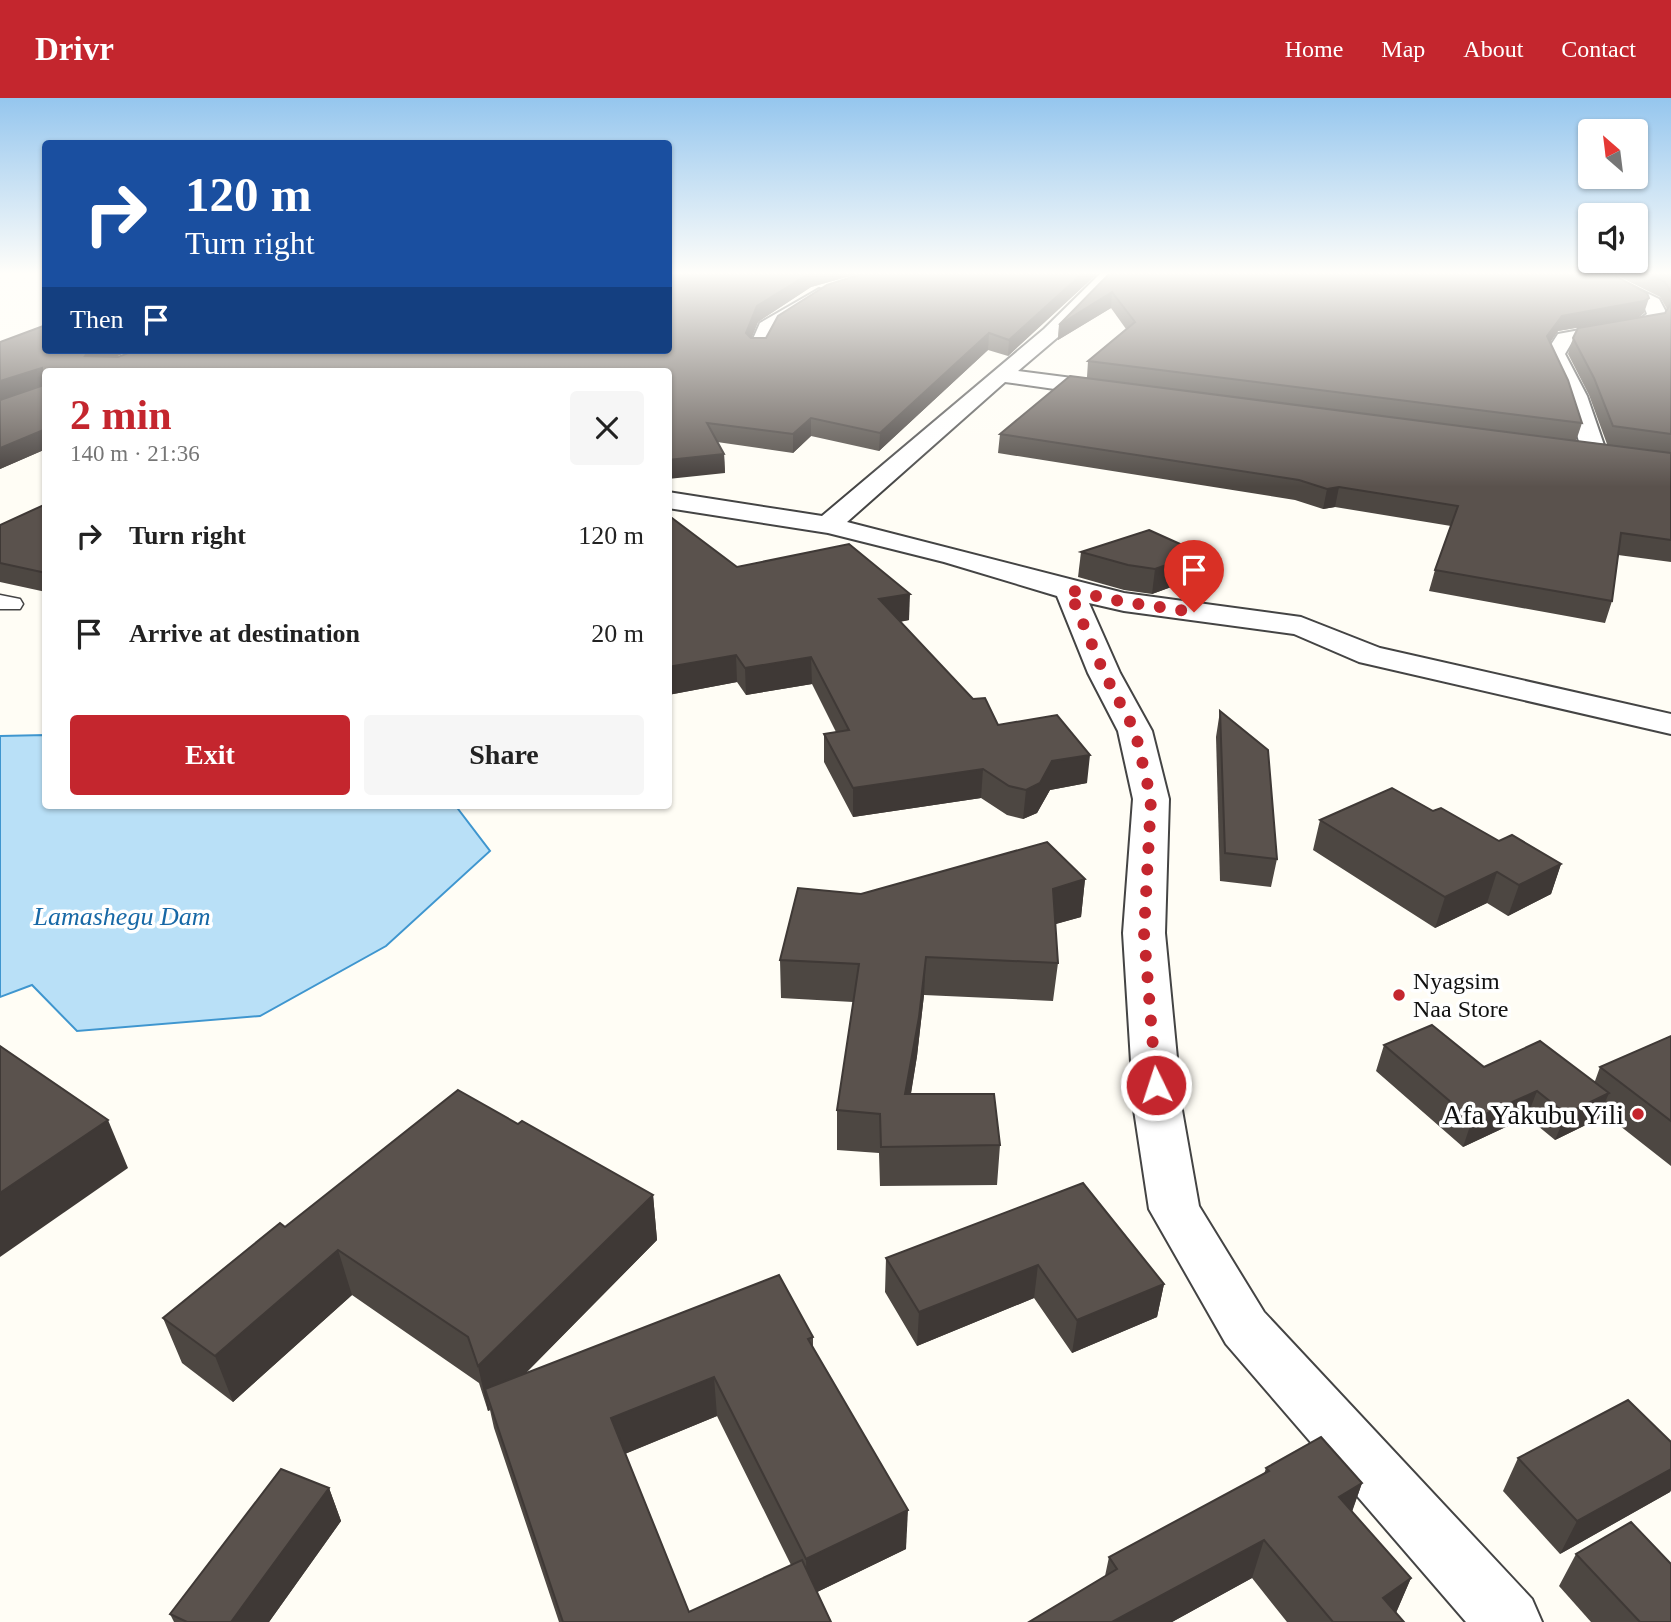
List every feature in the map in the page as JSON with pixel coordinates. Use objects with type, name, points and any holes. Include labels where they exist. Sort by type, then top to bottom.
[{"type":"street","points":[[759,348],[760,344]]},
{"type":"street","points":[[828,525],[1037,344]]},
{"type":"street","points":[[1561,344],[1555,354],[1577,396],[1594,451]]},
{"type":"street","points":[[1000,375],[1135,393]]},
{"type":"street","points":[[1568,448],[1620,455]]},
{"type":"street","points":[[672,501],[828,525],[933,550],[1069,590],[1124,602],[1301,626],[1370,655],[1671,724]]},
{"type":"street","points":[[1069,590],[1104,673],[1135,731],[1151,799],[1144,933],[1158,1110],[1174,1209],[1245,1328],[1509,1622]]},
{"type":"water","name":"Lamashegu Dam","points":[[42,735],[42,809],[458,809],[490,851],[386,946],[260,1016],[77,1031],[32,985],[0,997],[0,736]]},
{"type":"building","points":[[0,344],[42,344],[42,354],[118,357],[126,354],[672,354],[672,344],[977,344],[880,433],[811,418],[793,434],[707,423],[724,454],[672,460],[672,368],[42,368],[0,381]]},
{"type":"building","points":[[1108,344],[1551,344],[1568,380],[1582,423],[1088,361]]},
{"type":"building","points":[[1576,344],[1671,344],[1671,434],[1613,426],[1594,378]]},
{"type":"building","points":[[42,368],[42,431],[0,448],[0,400],[41,386]]},
{"type":"building","points":[[1070,376],[1671,453],[1671,540],[1621,533],[1612,601],[1435,570],[1458,506],[1339,487],[1327,489],[1299,480],[1000,434]]},
{"type":"building","points":[[42,506],[42,572],[0,563],[0,525]]},
{"type":"building","points":[[672,518],[737,567],[849,544],[910,594],[879,599],[973,699],[985,698],[998,725],[1057,715],[1090,755],[1052,761],[1040,783],[1026,790],[1009,786],[983,769],[853,788],[824,734],[849,730],[811,657],[745,668],[736,655],[672,666]]},
{"type":"building","points":[[1149,530],[1200,553],[1155,569],[1128,565],[1081,552]]},
{"type":"building","points":[[1220,711],[1268,750],[1277,859],[1225,853]]},
{"type":"building","points":[[1392,788],[1433,811],[1441,808],[1499,841],[1512,835],[1561,864],[1519,885],[1497,872],[1445,897],[1320,820]]},
{"type":"building","points":[[1047,842],[1085,879],[1053,889],[1058,963],[926,957],[919,1017],[905,1094],[994,1094],[1000,1145],[881,1147],[880,1114],[837,1110],[859,964],[780,960],[798,888],[861,894]]},
{"type":"building","points":[[1432,1025],[1484,1067],[1540,1041],[1609,1093],[1566,1114],[1537,1091],[1472,1120],[1384,1045]]},
{"type":"building","points":[[1671,1036],[1671,1121],[1600,1067]]},
{"type":"building","points":[[0,1046],[108,1120],[0,1193]]},
{"type":"building","points":[[458,1090],[518,1124],[522,1121],[653,1195],[478,1366],[468,1337],[338,1250],[215,1356],[163,1318],[280,1223],[285,1227]]},
{"type":"building","points":[[1083,1183],[1164,1284],[1077,1320],[1038,1265],[919,1312],[886,1258]]},
{"type":"building","points":[[779,1275],[813,1337],[808,1339],[908,1510],[806,1559],[714,1377],[611,1418],[689,1612],[802,1560],[831,1622],[563,1622],[485,1389]]},
{"type":"building","points":[[1628,1400],[1671,1442],[1671,1469],[1577,1521],[1518,1458]]},
{"type":"building","points":[[1321,1437],[1362,1483],[1339,1497],[1411,1578],[1383,1598],[1404,1622],[1333,1622],[1264,1540],[1112,1622],[1029,1622],[1117,1569],[1109,1557],[1269,1471],[1266,1468]]},
{"type":"building","points":[[281,1469],[329,1488],[231,1622],[187,1622],[170,1614]]},
{"type":"building","points":[[1631,1522],[1671,1564],[1671,1622],[1640,1622],[1576,1554]]},
{"type":"place","name":"Nyagsim Naa Store","points":[[1399,995]]},
{"type":"place","name":"Afa Yakubu Yili","points":[[1638,1114]]},
{"type":"route","points":[[1156,1085],[1144,933],[1151,799],[1135,731],[1104,673],[1069,590],[1124,602],[1194,612]]}]
